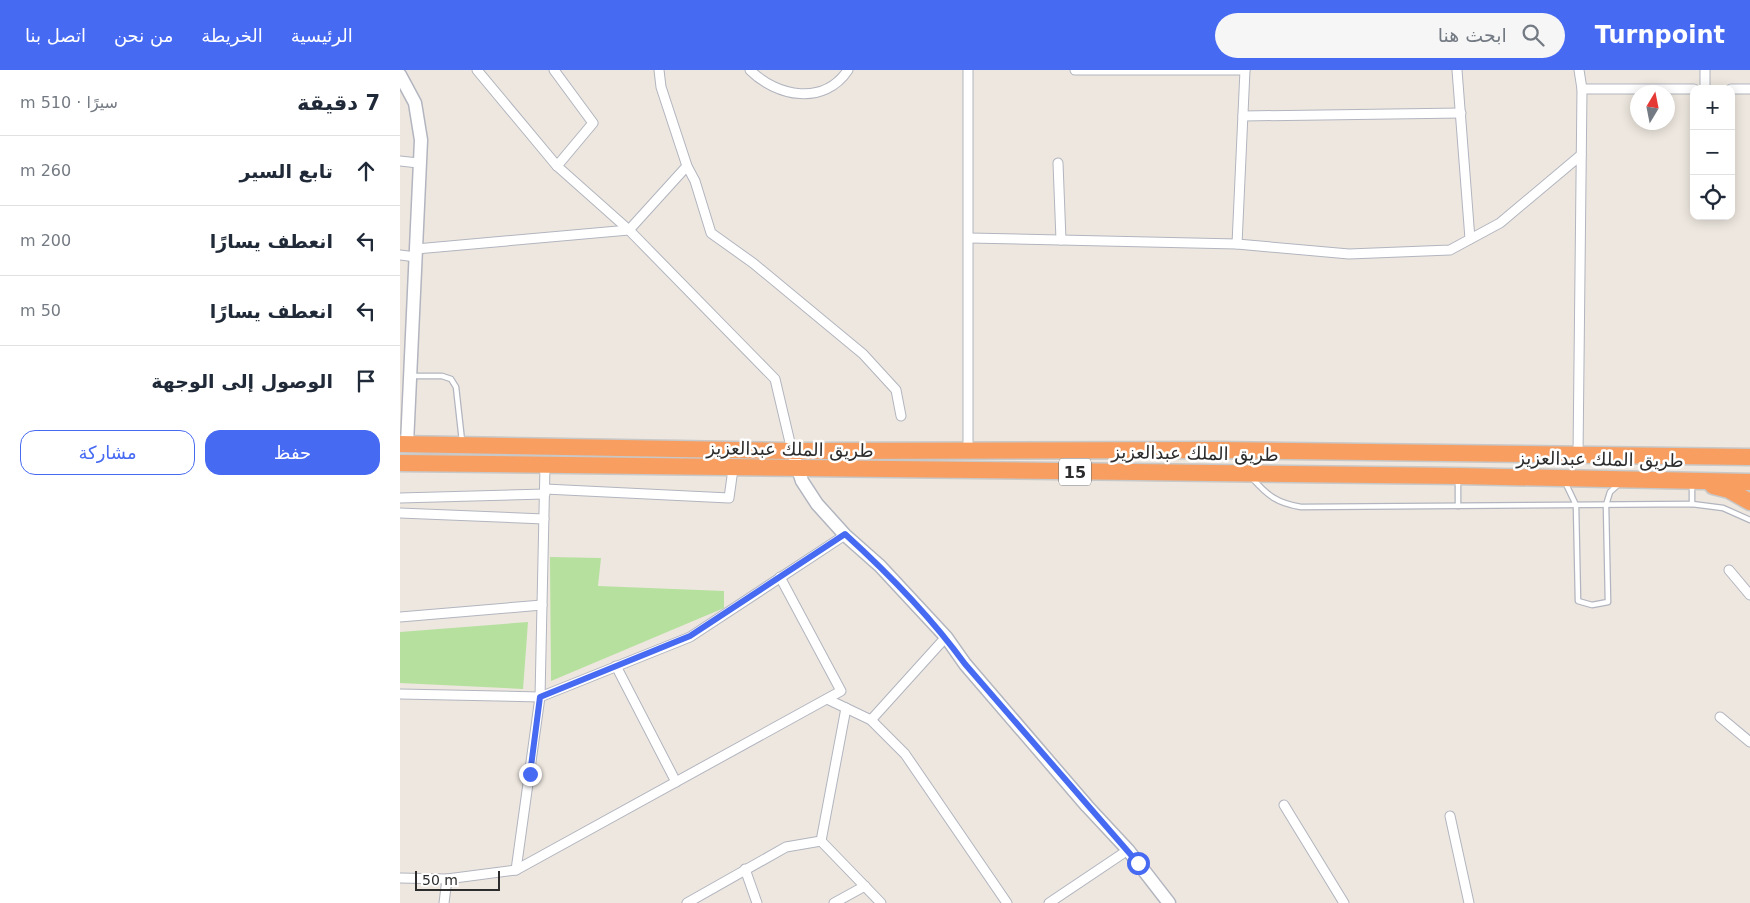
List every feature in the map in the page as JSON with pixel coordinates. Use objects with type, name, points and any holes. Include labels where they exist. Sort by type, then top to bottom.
[{"type":"highway","name":"طريق الملك عبدالعزيز","points":[[404,444],[792,451],[1218,450],[1750,457]]},
{"type":"highway","points":[[1688,455],[1750,448]]},
{"type":"highway","name":"طريق الملك عبدالعزيز","points":[[400,464],[798,470],[1247,473],[1750,482]]},
{"type":"highway","points":[[1692,481],[1730,490],[1750,502]]},
{"type":"street","points":[[477,70],[557,166],[630,230],[775,379],[798,470],[802,481],[817,504],[845,534],[880,566],[946,637],[965,664],[1087,806],[1128,850],[1169,903]]},
{"type":"street","points":[[554,70],[593,123],[557,166]]},
{"type":"street","points":[[659,70],[661,87],[687,166],[696,181],[711,233],[761,269],[863,354],[896,390],[901,416]]},
{"type":"street","points":[[750,70],[769,85],[783,92],[813,94],[826,90],[837,83],[848,70]]},
{"type":"street","points":[[968,70],[968,451]]},
{"type":"street","points":[[1075,70],[1245,70],[1237,244]]},
{"type":"street","points":[[1457,70],[1470,239]]},
{"type":"street","points":[[1578,455],[1582,88],[1579,70]]},
{"type":"street","points":[[1705,70],[1705,85]]},
{"type":"street","points":[[400,76],[415,103],[421,140],[418,164],[410,376],[404,444]]},
{"type":"street","points":[[1582,88],[1690,89]]},
{"type":"street","points":[[1735,89],[1750,89]]},
{"type":"street","points":[[1243,116],[1460,113]]},
{"type":"street","points":[[969,238],[1237,244],[1349,254],[1450,250],[1500,223],[1581,155]]},
{"type":"street","points":[[400,161],[418,164]]},
{"type":"street","points":[[1058,163],[1061,240]]},
{"type":"street","points":[[400,255],[630,230],[687,166]]},
{"type":"street","points":[[516,870],[540,697],[545,466]]},
{"type":"street","points":[[400,498],[545,492],[729,498],[732,469]]},
{"type":"street","points":[[400,513],[544,519]]},
{"type":"street","points":[[400,694],[540,697],[690,636],[845,534]]},
{"type":"street","points":[[1729,570],[1750,595]]},
{"type":"street","points":[[400,878],[447,879],[516,870],[841,691],[780,577]]},
{"type":"street","points":[[400,617],[542,605]]},
{"type":"street","points":[[871,720],[946,637]]},
{"type":"street","points":[[616,666],[676,782]]},
{"type":"street","points":[[828,699],[871,720],[905,754],[1007,903]]},
{"type":"street","points":[[821,841],[846,708]]},
{"type":"street","points":[[1720,717],[1748,737]]},
{"type":"street","points":[[1284,805],[1344,903]]},
{"type":"street","points":[[1450,816],[1469,903]]},
{"type":"street","points":[[688,903],[786,847],[821,841]]},
{"type":"street","points":[[821,841],[881,903]]},
{"type":"street","points":[[1049,903],[1128,850]]},
{"type":"street","points":[[745,869],[757,903]]},
{"type":"street","points":[[444,903],[447,879]]},
{"type":"street","points":[[834,903],[865,886]]},
{"type":"lane","points":[[410,376],[442,376],[451,380],[456,387],[462,445]]},
{"type":"lane","points":[[1247,473],[1263,491],[1282,504],[1301,507],[1692,504],[1723,508],[1750,520]]},
{"type":"lane","points":[[1458,476],[1458,506]]},
{"type":"lane","points":[[1563,478],[1576,505],[1578,601],[1592,605],[1608,602],[1606,505],[1610,492],[1624,480]]},
{"type":"lane","points":[[1692,481],[1692,504]]},
{"type":"green space","points":[[550,557],[601,558],[598,586],[724,591],[724,608],[551,681]]},
{"type":"green space","points":[[528,622],[523,689],[400,683],[400,632]]},
{"type":"route","points":[[530,774],[540,697],[690,636],[845,534],[880,566],[946,637],[965,664],[1138,863]]}]
